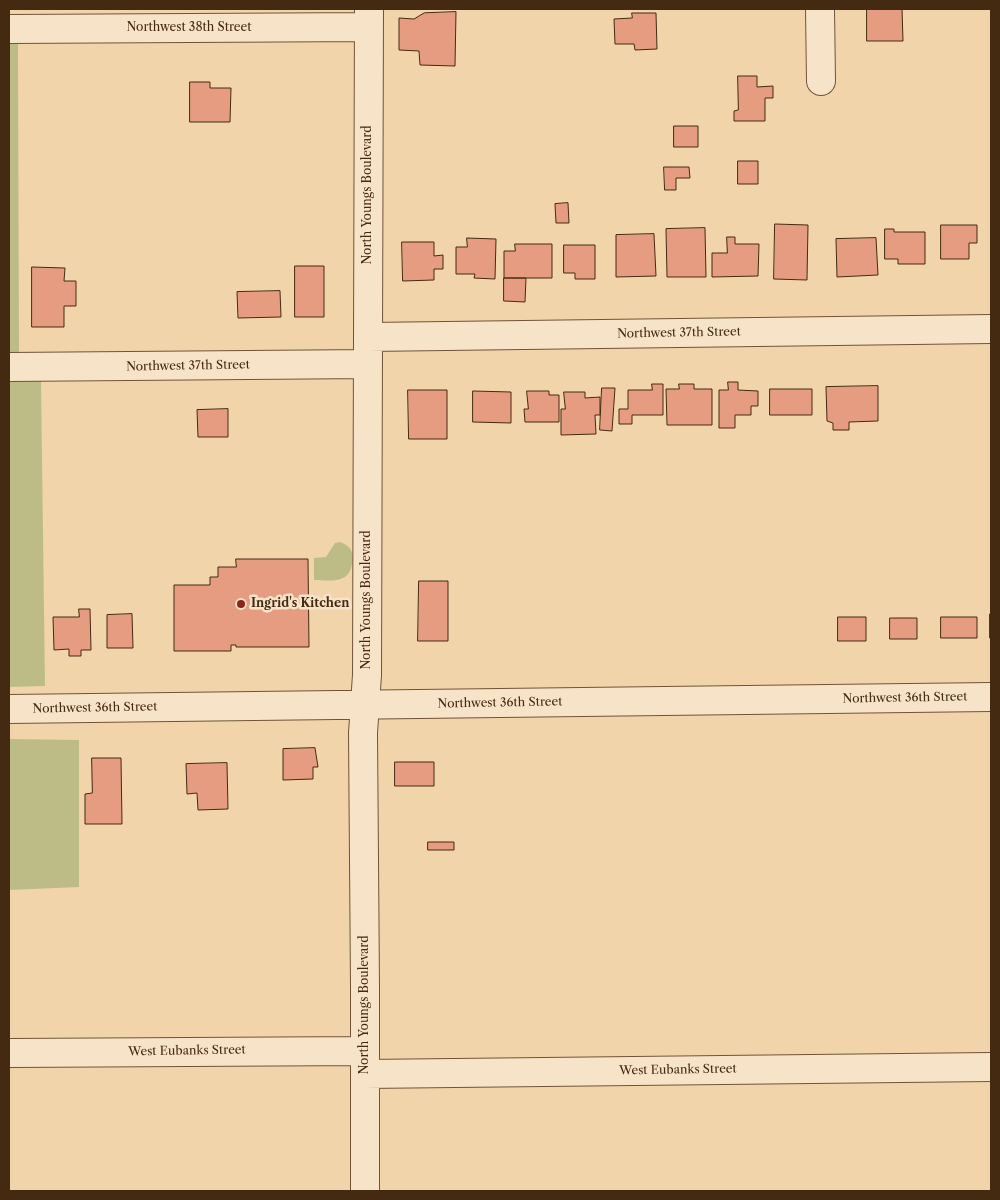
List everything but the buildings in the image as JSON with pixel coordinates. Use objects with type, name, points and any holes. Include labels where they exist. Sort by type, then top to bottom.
[{"type":"street","points":[[820,9],[821,81]]},
{"type":"street","name":"Northwest 38th Street","points":[[9,29],[369,18]]},
{"type":"street","name":"North Youngs Boulevard","points":[[365,1191],[363,763],[364,705],[367,675],[369,18]]},
{"type":"street","name":"Northwest 37th Street","points":[[368,338],[991,328]]},
{"type":"street","name":"Northwest 37th Street","points":[[9,368],[368,364]]},
{"type":"street","name":"Northwest 36th Street","points":[[9,709],[991,697]]},
{"type":"street","name":"West Eubanks Street","points":[[9,1053],[365,1062],[991,1067]]},
{"type":"shaded area","points":[[9,44],[18,44],[19,353],[9,353]]},
{"type":"shaded area","points":[[41,380],[45,686],[9,687],[9,381]]},
{"type":"shaded area","points":[[340,542],[349,547],[353,556],[348,574],[336,580],[314,580],[314,558],[326,557],[335,543]]},
{"type":"shaded area","points":[[9,739],[79,740],[79,887],[9,890]]},
{"type":"place","name":"Ingrid's Kitchen","points":[[241,604]]}]
